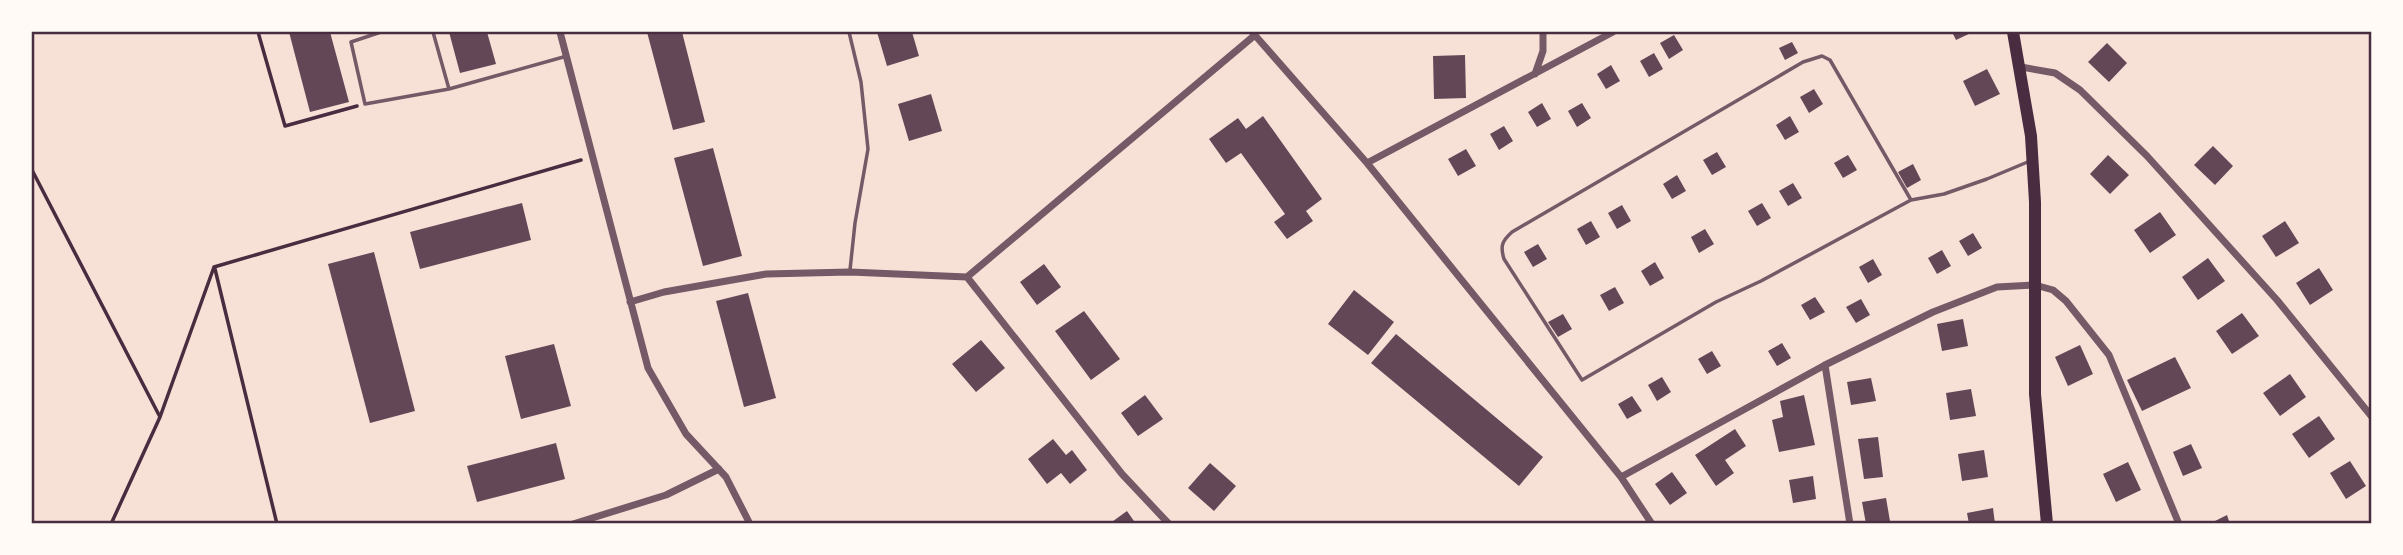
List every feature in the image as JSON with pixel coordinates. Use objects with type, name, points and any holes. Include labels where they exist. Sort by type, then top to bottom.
[{"type":"main road","points":[[2013,32],[2021,67],[2035,202],[2035,394],[2047,523]]},
{"type":"street","points":[[560,32],[648,368],[686,434],[726,477],[747,522]]},
{"type":"street","points":[[1535,74],[1543,51],[1543,32]]},
{"type":"street","points":[[1367,163],[1613,32]]},
{"type":"street","points":[[630,302],[664,292],[766,274],[850,272],[967,277],[1253,33],[1367,163],[1621,477],[1652,523]]},
{"type":"street","points":[[2021,67],[2055,73],[2080,90],[2147,156],[2277,300],[2371,417]]},
{"type":"street","points":[[967,277],[1122,474],[1169,523]]},
{"type":"street","points":[[1621,477],[1825,365],[1933,312],[1997,287],[2035,285],[2053,290],[2066,302],[2109,355],[2179,523]]},
{"type":"street","points":[[1825,365],[1850,523]]},
{"type":"street","points":[[573,523],[666,495],[719,470]]},
{"type":"lane","points":[[381,32],[351,42],[365,104],[449,89],[567,56]]},
{"type":"lane","points":[[433,32],[449,89]]},
{"type":"lane","points":[[849,32],[861,82],[868,149],[855,223],[850,272]]},
{"type":"lane","points":[[1911,200],[1829,60],[1822,56],[1802,62],[1512,232],[1504,239],[1501,248],[1504,259],[1582,380],[1716,302],[1761,281],[1911,200],[1944,194],[2032,160]]},
{"type":"path","points":[[258,32],[285,127],[365,104]]},
{"type":"path","points":[[214,267],[593,156]]},
{"type":"path","points":[[32,170],[160,416]]},
{"type":"path","points":[[111,523],[160,416],[214,267]]},
{"type":"path","points":[[214,267],[277,523]]},
{"type":"building","points":[[289,32],[330,32],[349,102],[310,112]]},
{"type":"building","points":[[449,32],[487,32],[496,64],[460,73]]},
{"type":"building","points":[[647,32],[682,32],[705,122],[673,130]]},
{"type":"building","points":[[877,32],[912,32],[919,56],[887,66]]},
{"type":"building","points":[[1952,32],[1973,32],[1956,40]]},
{"type":"building","points":[[1674,35],[1683,50],[1669,59],[1660,43]]},
{"type":"building","points":[[1792,42],[1798,53],[1785,60],[1779,48]]},
{"type":"building","points":[[2107,43],[2127,63],[2109,82],[2088,62]]},
{"type":"building","points":[[1654,53],[1663,69],[1649,77],[1640,61]]},
{"type":"building","points":[[1465,55],[1466,98],[1434,99],[1433,56]]},
{"type":"building","points":[[1611,65],[1620,81],[1606,89],[1597,74]]},
{"type":"building","points":[[1987,69],[2000,94],[1975,106],[1963,81]]},
{"type":"building","points":[[1814,89],[1823,104],[1809,113],[1800,97]]},
{"type":"building","points":[[931,94],[942,131],[909,141],[898,104]]},
{"type":"building","points":[[1542,103],[1551,119],[1537,127],[1528,112]]},
{"type":"building","points":[[1582,103],[1591,118],[1577,127],[1568,111]]},
{"type":"building","points":[[1263,116],[1322,199],[1306,211],[1313,221],[1287,239],[1274,222],[1285,214],[1241,153],[1226,163],[1209,139],[1238,118],[1246,129]]},
{"type":"building","points":[[1790,116],[1799,132],[1785,140],[1776,125]]},
{"type":"building","points":[[1504,126],[1513,141],[1499,150],[1490,134]]},
{"type":"building","points":[[2213,146],[2233,166],[2215,185],[2194,165]]},
{"type":"building","points":[[713,148],[742,256],[703,266],[674,158]]},
{"type":"building","points":[[1466,149],[1476,166],[1458,176],[1448,159]]},
{"type":"building","points":[[1717,152],[1726,167],[1712,175],[1703,160]]},
{"type":"building","points":[[1848,155],[1857,170],[1843,178],[1834,163]]},
{"type":"building","points":[[2108,155],[2129,175],[2110,194],[2090,174]]},
{"type":"building","points":[[1913,164],[1921,180],[1907,188],[1898,172]]},
{"type":"building","points":[[1677,175],[1686,191],[1672,199],[1663,184]]},
{"type":"building","points":[[1793,183],[1802,198],[1788,206],[1779,191]]},
{"type":"building","points":[[522,203],[531,240],[420,269],[410,232]]},
{"type":"building","points":[[1762,203],[1771,218],[1757,226],[1748,211]]},
{"type":"building","points":[[1622,205],[1631,221],[1617,229],[1608,213]]},
{"type":"building","points":[[2160,212],[2176,235],[2150,253],[2134,230]]},
{"type":"building","points":[[1591,221],[1600,237],[1586,245],[1577,229]]},
{"type":"building","points":[[2285,221],[2299,243],[2276,257],[2262,236]]},
{"type":"building","points":[[1705,229],[1714,244],[1699,253],[1691,237]]},
{"type":"building","points":[[1973,233],[1982,248],[1968,256],[1959,241]]},
{"type":"building","points":[[1538,244],[1547,259],[1533,267],[1524,252]]},
{"type":"building","points":[[1942,250],[1951,266],[1937,274],[1928,258]]},
{"type":"building","points":[[374,252],[415,411],[370,423],[328,264]]},
{"type":"building","points":[[2208,258],[2225,281],[2198,300],[2182,277]]},
{"type":"building","points":[[1873,259],[1882,275],[1868,283],[1859,267]]},
{"type":"building","points":[[1655,262],[1664,278],[1650,286],[1641,271]]},
{"type":"building","points":[[1044,264],[1061,287],[1037,305],[1020,282]]},
{"type":"building","points":[[2319,268],[2333,290],[2310,305],[2296,283]]},
{"type":"building","points":[[1615,287],[1624,303],[1609,311],[1600,295]]},
{"type":"building","points":[[1354,290],[1394,322],[1368,355],[1328,324]]},
{"type":"building","points":[[748,293],[776,398],[744,407],[716,301]]},
{"type":"building","points":[[1815,297],[1825,312],[1810,320],[1801,305]]},
{"type":"building","points":[[1861,299],[1870,315],[1856,323],[1846,307]]},
{"type":"building","points":[[1084,311],[1120,359],[1091,380],[1055,331]]},
{"type":"building","points":[[2242,313],[2259,336],[2232,354],[2216,331]]},
{"type":"building","points":[[1563,314],[1572,329],[1558,337],[1548,322]]},
{"type":"building","points":[[1963,319],[1968,346],[1942,351],[1937,324]]},
{"type":"building","points":[[1396,334],[1543,457],[1519,486],[1371,363]]},
{"type":"building","points":[[981,340],[1005,368],[976,392],[952,364]]},
{"type":"building","points":[[1782,343],[1791,358],[1777,366],[1768,351]]},
{"type":"building","points":[[554,344],[571,406],[521,419],[505,356]]},
{"type":"building","points":[[2080,345],[2093,374],[2068,386],[2055,357]]},
{"type":"building","points":[[1712,351],[1721,366],[1707,374],[1698,359]]},
{"type":"building","points":[[2175,357],[2191,388],[2142,411],[2127,380]]},
{"type":"building","points":[[2290,374],[2306,397],[2280,416],[2263,393]]},
{"type":"building","points":[[1662,377],[1671,392],[1657,401],[1648,385]]},
{"type":"building","points":[[1871,378],[1876,401],[1851,405],[1847,382]]},
{"type":"building","points":[[1971,389],[1976,416],[1950,420],[1946,393]]},
{"type":"building","points":[[1145,395],[1163,419],[1138,436],[1121,413]]},
{"type":"building","points":[[1804,395],[1815,445],[1779,452],[1772,420],[1783,417],[1780,401]]},
{"type":"building","points":[[1632,396],[1642,411],[1627,419],[1618,404]]},
{"type":"building","points":[[2319,416],[2335,439],[2309,458],[2292,434]]},
{"type":"building","points":[[1735,429],[1746,446],[1725,460],[1734,473],[1716,486],[1695,455]]},
{"type":"building","points":[[1878,437],[1883,477],[1864,479],[1858,439]]},
{"type":"building","points":[[1053,439],[1066,455],[1072,450],[1087,470],[1070,484],[1061,473],[1047,484],[1028,459]]},
{"type":"building","points":[[556,443],[565,479],[477,502],[467,466]]},
{"type":"building","points":[[2191,444],[2202,468],[2183,476],[2173,452]]},
{"type":"building","points":[[1984,450],[1988,477],[1962,481],[1958,454]]},
{"type":"building","points":[[2350,461],[2366,486],[2346,499],[2330,473]]},
{"type":"building","points":[[2128,462],[2141,490],[2116,502],[2103,474]]},
{"type":"building","points":[[1210,463],[1236,486],[1214,511],[1188,488]]},
{"type":"building","points":[[1672,472],[1687,493],[1670,505],[1655,484]]},
{"type":"building","points":[[1813,476],[1816,499],[1793,503],[1789,480]]},
{"type":"building","points":[[1886,498],[1890,521],[1866,524],[1862,502]]},
{"type":"building","points":[[1993,508],[1995,524],[1969,524],[1967,513]]},
{"type":"building","points":[[1127,511],[1136,524],[1109,524]]},
{"type":"building","points":[[2227,515],[2230,524],[2209,524]]}]
